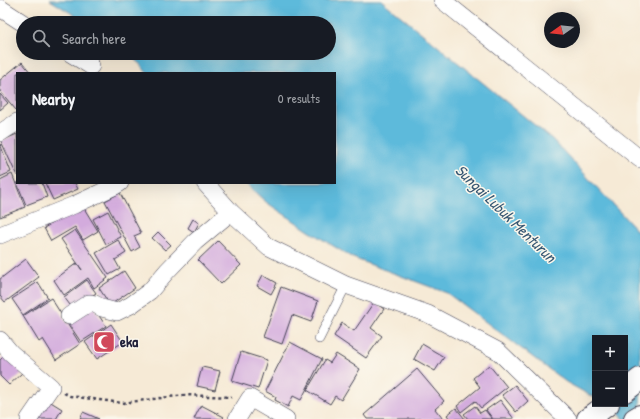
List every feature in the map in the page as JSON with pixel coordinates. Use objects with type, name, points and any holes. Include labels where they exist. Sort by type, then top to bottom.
[{"type":"highway","points":[[628,389],[640,379]]},
{"type":"highway","points":[[588,419],[604,407]]},
{"type":"highway","points":[[636,419],[640,416]]},
{"type":"street","points":[[442,0],[640,159]]},
{"type":"street","points":[[0,8],[16,18]]},
{"type":"street","points":[[78,60],[90,71]]},
{"type":"street","points":[[0,133],[16,123]]},
{"type":"street","points":[[0,235],[74,205],[118,184]]},
{"type":"street","points":[[206,184],[231,212],[269,247],[346,285],[428,314],[498,351],[568,419]]},
{"type":"street","points":[[69,316],[89,303],[117,312],[131,305],[150,291],[167,271],[196,242],[231,212]]},
{"type":"street","points":[[1,343],[11,354],[51,387],[29,419]]},
{"type":"street","points":[[238,419],[250,398],[286,419]]},
{"type":"lane","points":[[319,339],[346,285]]},
{"type":"path","points":[[51,387],[70,396],[122,403],[185,395],[250,398]]},
{"type":"water","name":"Sungai Lubuk Menturun","points":[[50,0],[381,0],[553,140],[640,234],[640,419],[624,419],[617,410],[612,407],[628,407],[628,335],[592,335],[592,396],[566,382],[447,293],[353,258],[266,202],[246,184],[336,184],[336,72],[146,72],[135,60],[336,60],[336,16],[76,16]]},
{"type":"building","points":[[22,62],[30,72],[16,72],[16,110],[0,91],[0,80]]},
{"type":"building","points":[[0,94],[8,103],[0,110]]},
{"type":"building","points":[[16,134],[16,174],[1,141]]},
{"type":"building","points":[[0,144],[11,172],[0,177]]},
{"type":"building","points":[[12,174],[25,207],[0,217],[0,180]]},
{"type":"building","points":[[17,184],[42,184],[47,197],[26,205]]},
{"type":"building","points":[[45,184],[76,184],[78,189],[53,200]]},
{"type":"building","points":[[120,193],[141,233],[134,236],[140,247],[132,252],[105,201]]},
{"type":"building","points":[[82,205],[98,231],[83,240],[75,227],[51,241],[44,228]]},
{"type":"building","points":[[108,211],[121,237],[106,244],[93,219]]},
{"type":"building","points":[[193,219],[199,223],[194,232],[188,228]]},
{"type":"building","points":[[75,230],[108,278],[94,288],[88,278],[64,295],[54,280],[77,263],[82,270],[61,239]]},
{"type":"building","points":[[158,232],[171,245],[165,250],[152,238]]},
{"type":"building","points":[[118,240],[126,253],[115,260],[120,269],[109,275],[96,253]]},
{"type":"building","points":[[218,241],[241,265],[221,284],[198,260]]},
{"type":"building","points":[[26,259],[39,277],[5,302],[0,296],[0,279]]},
{"type":"building","points":[[124,271],[135,288],[110,305],[99,288]]},
{"type":"building","points":[[263,275],[277,283],[271,294],[257,286]]},
{"type":"building","points":[[87,280],[96,293],[73,309],[64,297]]},
{"type":"building","points":[[38,282],[48,298],[23,315],[12,299]]},
{"type":"building","points":[[281,287],[318,301],[311,322],[292,315],[282,344],[263,337]]},
{"type":"building","points":[[51,298],[80,344],[56,360],[43,339],[39,342],[23,316]]},
{"type":"building","points":[[374,302],[384,309],[371,328],[382,336],[366,358],[334,336],[342,323],[354,331]]},
{"type":"building","points":[[93,307],[106,326],[81,342],[68,323]]},
{"type":"building","name":"eka","points":[[111,324],[123,342],[97,359],[85,342]]},
{"type":"building","points":[[290,342],[322,359],[301,400],[293,396],[288,407],[275,400],[276,397],[265,391]]},
{"type":"building","points":[[422,344],[444,357],[435,371],[414,359]]},
{"type":"building","points":[[241,352],[267,360],[258,389],[232,381]]},
{"type":"building","points":[[336,354],[360,369],[341,400],[335,396],[330,404],[307,390],[325,360],[330,363]]},
{"type":"building","points":[[5,355],[22,373],[9,385],[0,376],[0,360]]},
{"type":"building","points":[[489,365],[507,387],[481,408],[475,401],[461,412],[457,406],[480,387],[473,378]]},
{"type":"building","points":[[202,367],[220,371],[215,390],[197,386]]},
{"type":"building","points":[[417,369],[444,401],[435,409],[443,419],[367,419],[364,415]]},
{"type":"building","points":[[515,385],[528,401],[516,412],[502,395]]},
{"type":"building","points":[[46,399],[62,409],[56,419],[33,419]]},
{"type":"building","points":[[500,400],[514,419],[493,419],[486,410]]},
{"type":"building","points":[[201,405],[224,417],[222,419],[194,419]]},
{"type":"building","points":[[475,406],[480,413],[485,410],[492,419],[468,419],[464,414]]},
{"type":"building","points":[[456,408],[465,419],[450,419],[447,415]]},
{"type":"building","points":[[83,412],[99,419],[80,419]]},
{"type":"place","name":"eka","points":[[104,342]]}]
